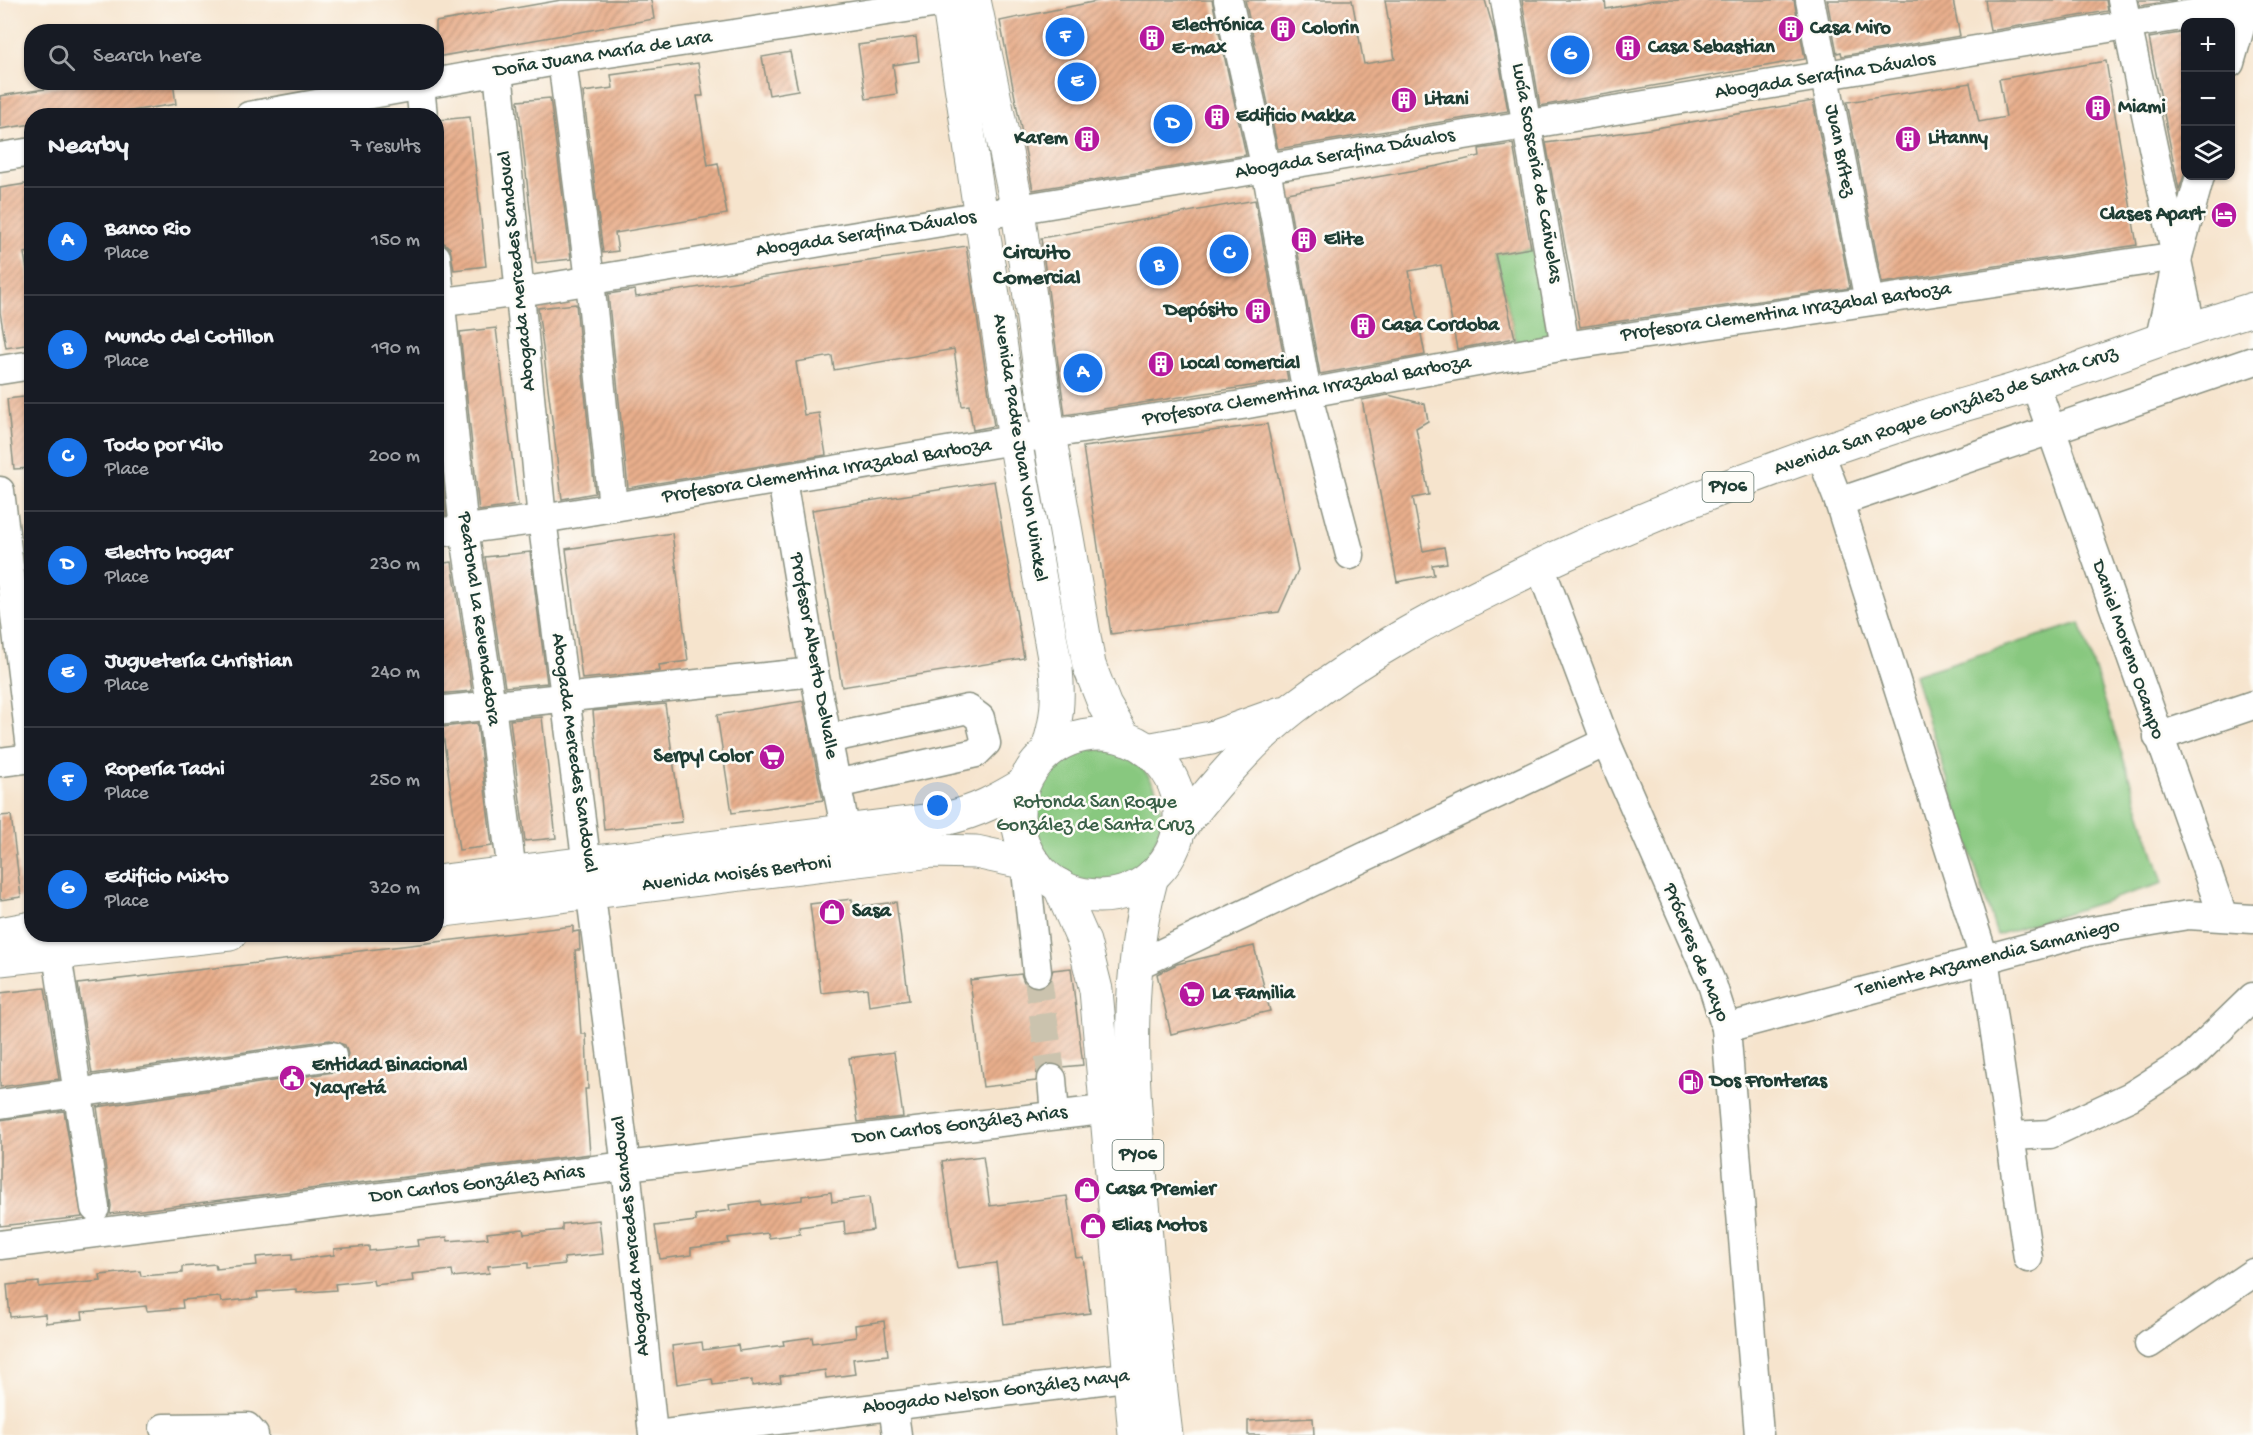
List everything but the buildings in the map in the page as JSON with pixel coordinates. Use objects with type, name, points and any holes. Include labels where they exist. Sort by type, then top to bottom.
[{"type":"main road","name":"Avenida Padre Juan Von Winckel","points":[[958,1],[1018,210],[1048,434],[1089,665],[1105,706],[1135,744]]},
{"type":"main road","name":"Avenida Padre Juan Von Winckel","points":[[958,1],[983,216],[1015,440],[1058,679],[1059,699],[1056,725],[1047,752]]},
{"type":"main road","name":"Avenida San Roque González de Santa Cruz","points":[[1178,831],[1226,774],[1294,708],[1397,638],[1436,615],[1677,504],[1913,420],[2035,384],[2191,327],[2253,309]]},
{"type":"main road","name":"Avenida San Roque González de Santa Cruz","points":[[1135,744],[1210,738],[1294,708]]},
{"type":"main road","name":"PY06","points":[[1040,871],[1080,893],[1102,895],[1124,892],[1152,876],[1169,855],[1178,831],[1176,792],[1165,769],[1135,744],[1101,734],[1078,736],[1047,752],[1033,767],[1023,785],[1018,806],[1019,827],[1025,847],[1084,942],[1092,966],[1119,1108],[1144,1375],[1135,1435]]},
{"type":"main road","name":"Avenida Moisés Bertoni","points":[[444,908],[589,877],[846,832],[971,813],[1023,785]]},
{"type":"main road","name":"Avenida Moisés Bertoni","points":[[444,881],[512,873],[589,877],[932,851],[976,852],[1040,871]]},
{"type":"main road","name":"PY06","points":[[1119,1108],[1142,912],[1152,876]]},
{"type":"main road","points":[[0,934],[24,930]]},
{"type":"main road","points":[[0,959],[56,944],[91,942]]},
{"type":"main road","name":"PY06","points":[[1144,1375],[1166,1435]]},
{"type":"street","points":[[1228,0],[1266,169],[1307,393],[1350,555]]},
{"type":"street","name":"Lucía Scosceria de Cañuelas","points":[[1505,0],[1565,346]]},
{"type":"street","name":"Juan Brítez","points":[[1810,0],[1869,301]]},
{"type":"street","name":"Doña Juana María de Lara","points":[[444,81],[562,60],[958,1]]},
{"type":"street","points":[[2235,47],[2249,3]]},
{"type":"street","name":"Abogada Serafina Dávalos","points":[[444,302],[520,292],[1528,124],[1825,77],[2124,14],[2249,3]]},
{"type":"street","points":[[2124,14],[2178,256],[2191,327]]},
{"type":"street","points":[[562,60],[590,280],[613,507]]},
{"type":"street","name":"Abogada Mercedes Sandoval","points":[[498,71],[542,519],[626,1166],[655,1435]]},
{"type":"street","name":"Doña Juana María de Lara","points":[[318,108],[401,90]]},
{"type":"street","points":[[420,90],[422,108]]},
{"type":"street","points":[[0,157],[24,153]]},
{"type":"street","points":[[2160,338],[2178,256],[2199,180]]},
{"type":"street","name":"Profesora Clementina Irrazabal Barboza","points":[[444,532],[542,519],[1307,393],[1565,346],[2178,256]]},
{"type":"street","name":"Peatonal La Revendedora","points":[[444,348],[464,530],[491,705],[512,873]]},
{"type":"street","points":[[1839,502],[2253,361]]},
{"type":"street","points":[[0,370],[24,366]]},
{"type":"street","name":"Daniel Moreno Ocampo","points":[[2035,384],[2223,916]]},
{"type":"street","points":[[1820,453],[1839,502],[1984,958],[2012,1136],[2028,1258]]},
{"type":"street","name":"Profesor Alberto Delvalle","points":[[782,480],[814,672],[846,832]]},
{"type":"street","points":[[0,490],[14,577],[24,678]]},
{"type":"street","name":"Próceres de Mayo","points":[[1540,566],[1606,742],[1712,984],[1726,1031],[1759,1435]]},
{"type":"street","points":[[444,710],[814,672]]},
{"type":"street","points":[[2158,737],[2253,705]]},
{"type":"street","points":[[827,739],[968,709],[980,718],[986,743],[976,753],[836,784]]},
{"type":"street","points":[[1135,966],[1606,742]]},
{"type":"street","points":[[0,762],[24,759]]},
{"type":"street","points":[[1037,972],[1040,871]]},
{"type":"street","name":"Teniente Arzamendia Samaniego","points":[[1726,1031],[1984,958],[2086,932],[2188,915],[2253,919]]},
{"type":"street","points":[[56,944],[95,1208]]},
{"type":"street","points":[[2012,1136],[2050,1134],[2131,1096],[2189,1059],[2253,997]]},
{"type":"street","points":[[0,1104],[332,1056]]},
{"type":"street","points":[[1052,1079],[1056,1115]]},
{"type":"street","name":"Don Carlos González Arias","points":[[0,1245],[626,1166],[1119,1108]]},
{"type":"street","points":[[2149,1344],[2253,1273]]},
{"type":"street","name":"Abogado Nelson González Maya","points":[[655,1435],[1144,1375]]},
{"type":"street","points":[[893,1406],[897,1435]]},
{"type":"street","points":[[164,1428],[247,1427],[255,1435]]},
{"type":"green space","points":[[1532,248],[1551,342],[1518,349],[1495,254]]},
{"type":"green space","points":[[2080,623],[2163,883],[1997,935],[1914,675]]},
{"type":"green space","name":"Rotonda San Roque González de Santa Cruz","points":[[1095,749],[1120,754],[1141,769],[1156,790],[1161,815],[1156,840],[1141,861],[1120,876],[1095,881],[1070,876],[1049,861],[1034,840],[1029,815],[1034,790],[1049,769],[1070,754]]},
{"type":"tunnel","points":[[1037,972],[1052,1079]]},
{"type":"place","name":"Colorin","points":[[1283,29]]},
{"type":"place","name":"Casa Miro","points":[[1791,29]]},
{"type":"place","name":"Ropería Tachi","points":[[1065,37]]},
{"type":"place","name":"Electrónica E-max","points":[[1152,38]]},
{"type":"place","name":"Casa Sebastian","points":[[1628,48]]},
{"type":"place","name":"Edificio Mixto","points":[[1570,55]]},
{"type":"place","name":"Juguetería Christian","points":[[1077,82]]},
{"type":"place","name":"Litani","points":[[1404,100]]},
{"type":"place","name":"Miami","points":[[2098,108]]},
{"type":"place","name":"Edificio Makka","points":[[1217,117]]},
{"type":"place","name":"Electro hogar","points":[[1173,124]]},
{"type":"place","name":"Karem","points":[[1087,139]]},
{"type":"place","name":"Litanny","points":[[1908,139]]},
{"type":"place","name":"Clases Apart","points":[[2224,215]]},
{"type":"place","name":"Elite","points":[[1304,240]]},
{"type":"place","name":"Todo por Kilo","points":[[1229,254]]},
{"type":"place","name":"Mundo del Cotillon","points":[[1159,266]]},
{"type":"place","name":"Depósito","points":[[1258,311]]},
{"type":"place","name":"Casa Cordoba","points":[[1363,326]]},
{"type":"place","name":"Local comercial","points":[[1161,364]]},
{"type":"place","name":"Banco Rio","points":[[1083,373]]},
{"type":"place","name":"Serpyl Color","points":[[772,757]]},
{"type":"place","name":"Sasa","points":[[832,912]]},
{"type":"place","name":"La Familia","points":[[1192,994]]},
{"type":"place","name":"Entidad Binacional Yacyretá","points":[[292,1078]]},
{"type":"place","name":"Dos Fronteras","points":[[1691,1082]]},
{"type":"place","name":"Casa Premier","points":[[1087,1190]]},
{"type":"place","name":"Elias Motos","points":[[1093,1226]]},
{"type":"district","name":"Circuito Comercial","points":[[1037,266]]}]
